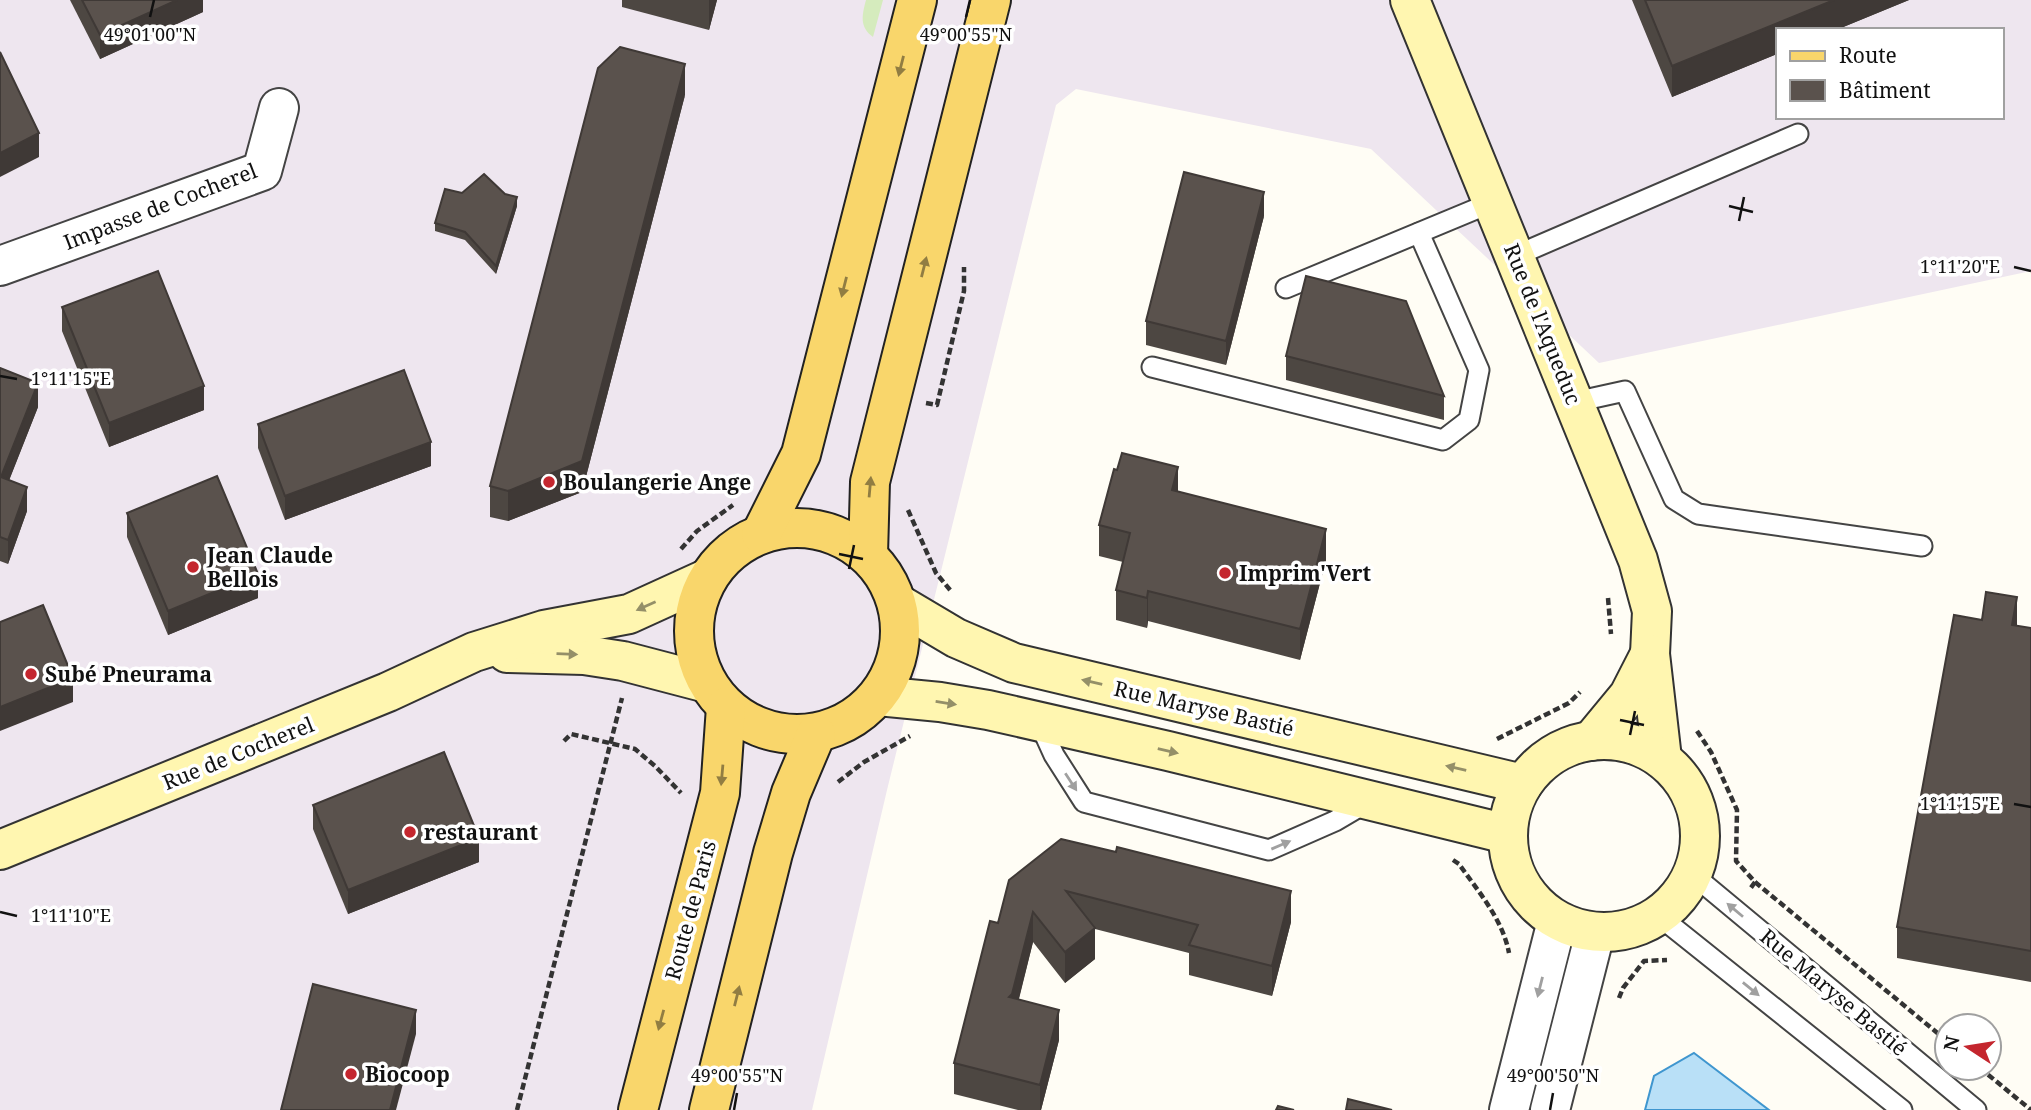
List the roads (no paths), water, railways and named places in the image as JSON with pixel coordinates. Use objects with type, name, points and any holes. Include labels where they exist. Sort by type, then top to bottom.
[{"type":"main road","points":[[761,534],[801,454],[918,0]]},
{"type":"main road","points":[[868,555],[870,482],[991,0]]},
{"type":"main road","points":[[789,528],[818,530],[844,539],[868,555],[886,577],[897,603],[901,627],[891,676],[878,696],[861,714],[816,734],[783,735],[752,726],[716,695],[696,657],[694,630],[697,603],[708,578],[729,553],[761,534],[789,528]]},
{"type":"main road","name":"Route de Paris","points":[[638,1110],[720,793],[716,695]]},
{"type":"main road","points":[[709,1110],[776,841],[790,793],[816,734]]},
{"type":"street","name":"Rue de l'Aqueduc","points":[[1410,0],[1638,560],[1652,611],[1650,654],[1662,759]]},
{"type":"street","name":"Impasse de Cocherel","points":[[0,266],[262,171],[279,108]]},
{"type":"street","name":"Rue de Cocherel","points":[[0,850],[388,692],[474,652],[544,629],[629,614],[708,578]]},
{"type":"street","name":"Rue Maryse Bastié","points":[[897,603],[956,638],[1014,663],[1522,784]]},
{"type":"street","name":"Rue de Cocherel","points":[[474,652],[584,655],[624,661],[716,695]]},
{"type":"street","name":"Rue de l'Aqueduc","points":[[1591,740],[1629,695],[1650,654]]},
{"type":"street","points":[[878,696],[940,702],[1039,722],[1507,834]]},
{"type":"street","points":[[1591,740],[1616,740],[1640,747],[1662,759],[1683,781],[1696,808],[1700,838],[1692,874],[1680,896],[1659,916],[1626,931],[1595,933],[1575,929],[1557,921],[1536,905],[1520,884],[1510,860],[1507,834],[1512,808],[1522,784],[1541,763],[1565,748],[1591,740]]},
{"type":"street","points":[[1509,1110],[1557,921]]},
{"type":"street","points":[[1550,1110],[1595,933]]},
{"type":"lane","points":[[1515,256],[1798,134]]},
{"type":"lane","points":[[1286,288],[1493,202]]},
{"type":"lane","points":[[1152,367],[1443,440],[1469,420],[1479,370],[1419,233]]},
{"type":"lane","points":[[1574,402],[1625,391],[1674,499],[1698,514],[1922,546]]},
{"type":"lane","points":[[1039,722],[1054,755],[1084,802],[1269,850],[1335,821],[1370,800]]},
{"type":"lane","name":"Rue Maryse Bastié","points":[[1692,874],[1976,1110]]},
{"type":"lane","points":[[1659,916],[1902,1110]]},
{"type":"water","points":[[1694,1053],[1769,1110],[1645,1110],[1654,1076]]},
{"type":"place","name":"Boulangerie Ange","points":[[549,482]]},
{"type":"place","name":"Jean Claude Bellois","points":[[193,567]]},
{"type":"place","name":"Imprim'Vert","points":[[1225,573]]},
{"type":"place","name":"Subé Pneurama","points":[[31,674]]},
{"type":"place","name":"restaurant","points":[[410,832]]},
{"type":"place","name":"Biocoop","points":[[351,1074]]}]
